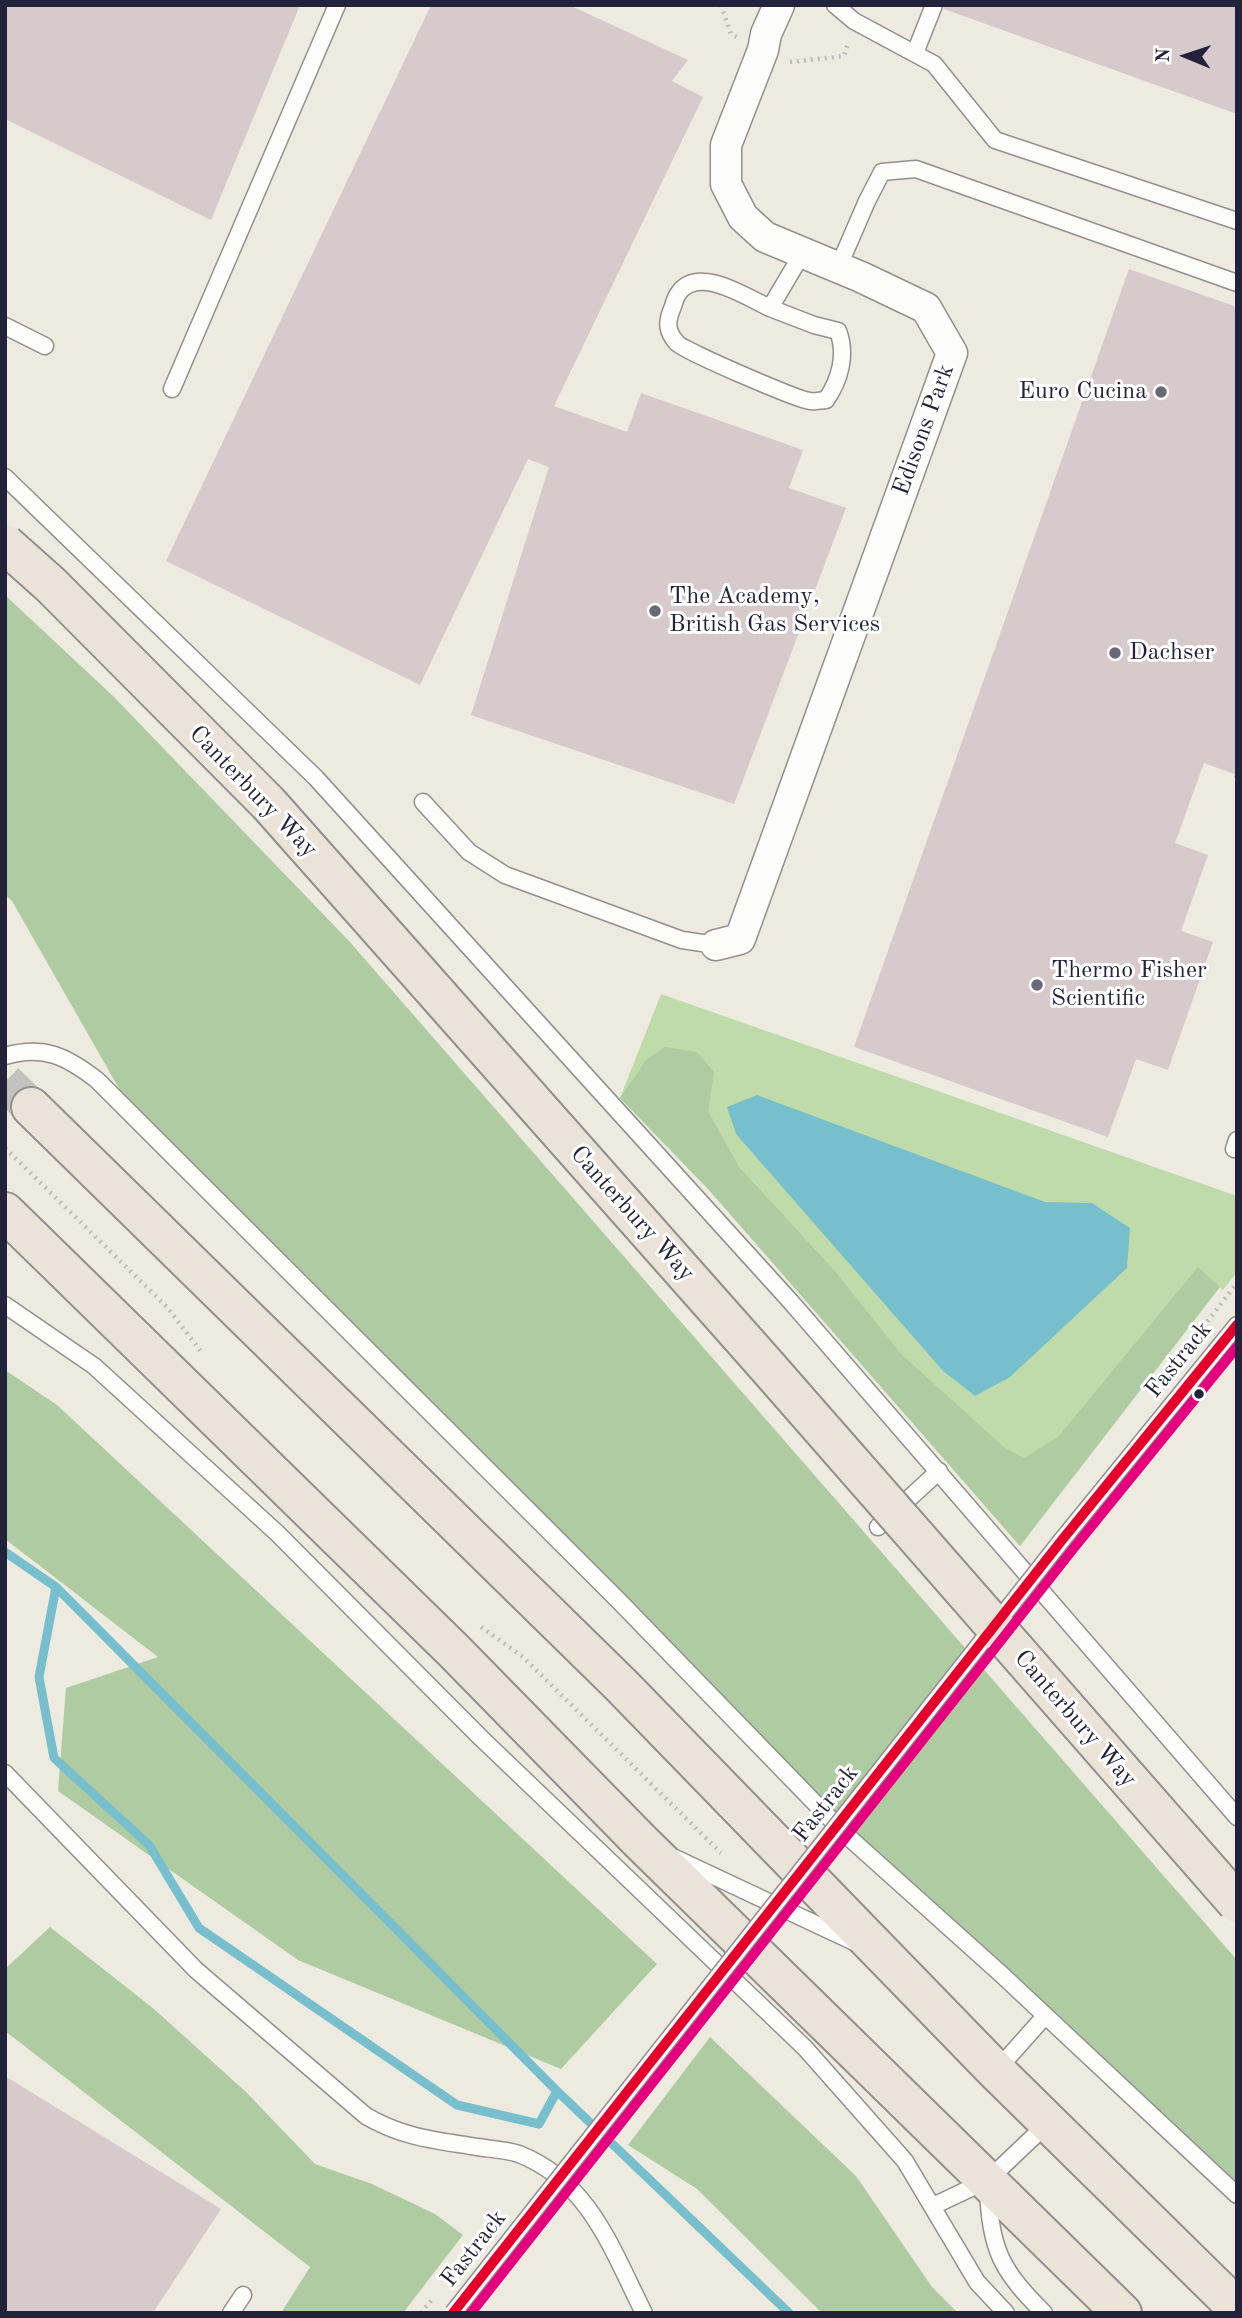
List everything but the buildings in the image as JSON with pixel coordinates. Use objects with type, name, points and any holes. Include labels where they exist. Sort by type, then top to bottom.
[{"type":"highway","name":"Canterbury Way","points":[[5,544],[51,585],[269,804],[1237,1903]]},
{"type":"highway","points":[[32,1107],[621,1685],[996,2071],[1237,2308]]},
{"type":"highway","points":[[5,1212],[454,1651],[641,1842],[1122,2313]]},
{"type":"street","name":"Edisons Park","points":[[716,946],[740,939],[951,353],[926,308],[765,237],[743,217],[726,184],[726,145],[779,5]]},
{"type":"lane","points":[[172,389],[337,5]]},
{"type":"lane","points":[[835,5],[854,21],[934,64],[995,140],[1237,221]]},
{"type":"lane","points":[[915,53],[933,5]]},
{"type":"lane","points":[[838,268],[882,172],[916,169],[1237,283]]},
{"type":"lane","points":[[770,308],[802,254]]},
{"type":"lane","points":[[704,280],[723,286],[770,308],[838,331],[842,341],[841,364],[835,387],[826,400],[811,401],[784,393],[679,346],[667,330],[668,318],[678,293],[691,282],[704,280]]},
{"type":"lane","points":[[5,327],[45,346]]},
{"type":"lane","points":[[5,477],[316,778],[773,1281],[1237,1817]]},
{"type":"lane","points":[[423,803],[469,852],[505,875],[682,940],[716,946]]},
{"type":"lane","points":[[5,1056],[36,1051],[54,1054],[75,1062],[97,1080],[618,1600],[844,1833],[1001,1974],[1237,2195]]},
{"type":"lane","points":[[5,1305],[94,1366],[278,1533],[481,1738],[805,2048],[905,2161],[977,2282],[1006,2313]]},
{"type":"lane","name":"Fastrack","points":[[453,2313],[1062,1541],[1237,1325]]},
{"type":"lane","points":[[878,1527],[939,1471]]},
{"type":"lane","points":[[5,1773],[196,1970],[366,2116],[407,2135],[517,2154],[554,2172],[591,2210],[644,2313]]},
{"type":"lane","points":[[641,1842],[887,1958]]},
{"type":"lane","points":[[996,2071],[1045,2016]]},
{"type":"lane","points":[[933,2206],[988,2180],[1049,2122]]},
{"type":"lane","points":[[988,2180],[992,2234],[1003,2265],[1012,2279],[1044,2313]]},
{"type":"lane","points":[[1171,2244],[1237,2291]]},
{"type":"lane","points":[[232,2313],[243,2295]]},
{"type":"path","points":[[5,1148],[167,1307],[206,1358]]},
{"type":"path","points":[[478,1625],[523,1657],[730,1862]]},
{"type":"green space","points":[[5,595],[114,697],[349,941],[1237,1960],[1237,2195],[869,1856],[137,1120],[12,901],[5,894]]},
{"type":"green space","points":[[661,994],[1237,1196],[1237,1272],[1223,1290],[1198,1268],[1020,1546],[709,1190],[620,1098]]},
{"type":"green space","points":[[665,1047],[697,1052],[714,1072],[708,1111],[739,1167],[833,1269],[901,1354],[1005,1448],[1024,1458],[1058,1437],[1198,1267],[1220,1287],[1020,1546],[709,1190],[620,1098],[646,1060]]},
{"type":"green space","points":[[5,1370],[57,1405],[657,1964],[561,2069],[298,1960],[58,1791],[66,1688],[158,1657],[5,1539]]},
{"type":"green space","points":[[50,1927],[154,2009],[246,2092],[315,2164],[372,2184],[435,2214],[463,2235],[403,2313],[281,2313],[310,2267],[5,2031],[5,1969]]},
{"type":"green space","points":[[710,2037],[856,2176],[932,2287],[958,2313],[822,2313],[697,2189],[628,2145]]},
{"type":"water","points":[[757,1095],[1045,1202],[1092,1203],[1130,1228],[1127,1268],[1010,1377],[975,1396],[943,1371],[736,1134],[727,1107]]},
{"type":"waterway","points":[[5,1552],[56,1587],[557,2091],[789,2313]]},
{"type":"waterway","points":[[56,1587],[39,1677],[54,1758],[149,1845],[199,1928],[457,2105],[539,2124],[557,2091]]},
{"type":"tunnel","points":[[5,1082],[31,1107]]},
{"type":"transit line","points":[[453,2313],[1062,1540],[1237,1325]]},
{"type":"transit line","points":[[471,2313],[1073,1549],[1237,1347]]},
{"type":"place","name":"Euro Cucina","points":[[1161,392]]},
{"type":"place","name":"The Academy, British Gas Services","points":[[655,611]]},
{"type":"place","name":"Dachser","points":[[1115,653]]},
{"type":"place","name":"Thermo Fisher Scientific","points":[[1037,985]]}]
